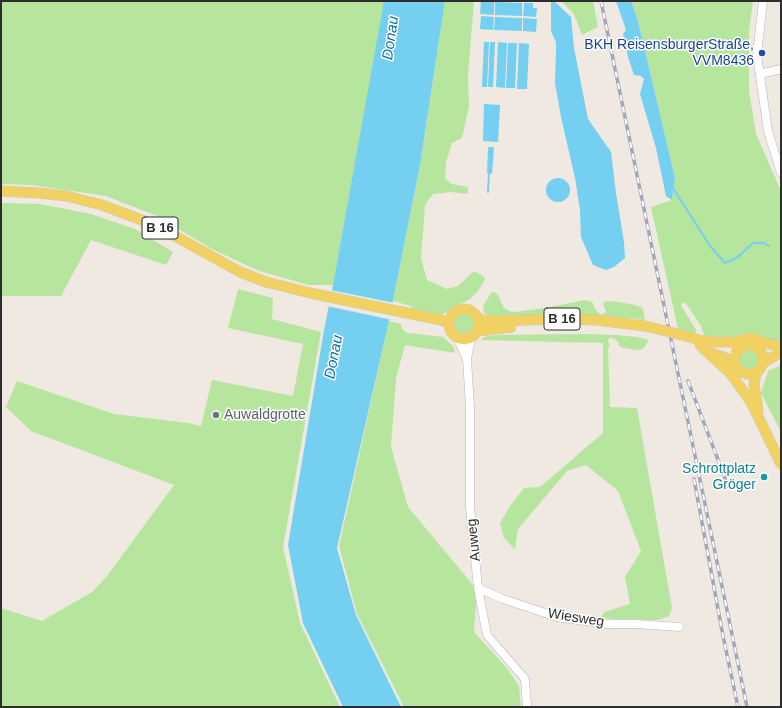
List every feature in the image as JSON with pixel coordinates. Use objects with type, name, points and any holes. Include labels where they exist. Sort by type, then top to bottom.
[{"type":"main road","name":"B 16","points":[[1,191],[66,196],[102,205],[156,226],[240,272],[266,282],[449,323]]},
{"type":"main road","points":[[461,309],[473,312],[478,319],[474,334],[462,339],[457,337],[451,331],[449,323],[452,316],[461,309]]},
{"type":"main road","name":"B 16","points":[[478,319],[488,321],[570,319],[610,321],[645,328],[683,337],[703,346],[734,363],[743,373]]},
{"type":"main road","name":"B 16","points":[[500,321],[524,326]]},
{"type":"main road","name":"B 16","points":[[474,334],[524,326],[599,325],[645,328]]},
{"type":"main road","name":"B 16","points":[[703,346],[752,338],[764,344],[781,346]]},
{"type":"main road","name":"B 16","points":[[703,346],[725,350],[737,350],[750,345],[760,350],[781,351]]},
{"type":"main road","points":[[703,346],[731,374],[751,402],[781,464]]},
{"type":"main road","points":[[734,363],[737,350]]},
{"type":"main road","points":[[760,350],[763,363]]},
{"type":"main road","name":"B 16","points":[[756,373],[763,363],[781,351]]},
{"type":"main road","points":[[751,402],[743,373],[756,373],[755,391],[759,419]]},
{"type":"street","points":[[763,1],[757,55],[768,131],[781,173]]},
{"type":"street","points":[[760,74],[781,69]]},
{"type":"street","name":"Auweg","points":[[474,334],[467,359],[470,407],[470,506],[478,588],[487,635],[524,679],[527,707]]},
{"type":"street","name":"Auweg","points":[[457,337],[467,359]]},
{"type":"street","name":"Wiesweg","points":[[478,588],[502,599],[557,616],[608,624],[679,627]]},
{"type":"green space","points":[[1,1],[385,1],[333,285],[309,285],[259,271],[212,249],[157,216],[106,196],[32,185],[1,184]]},
{"type":"green space","points":[[445,1],[474,1],[468,75],[469,106],[462,138],[452,143],[446,162],[445,178],[452,184],[468,187],[468,194],[451,192],[433,194],[425,205],[421,258],[427,280],[447,289],[458,286],[474,271],[483,276],[485,279],[478,291],[470,299],[443,314],[437,314],[411,309],[411,306],[393,301],[420,165]]},
{"type":"green space","points":[[561,1],[593,1],[598,27],[582,35],[574,14]]},
{"type":"green space","points":[[631,1],[753,1],[749,32],[749,91],[756,134],[781,191],[781,341],[768,340],[749,334],[725,338],[708,338],[704,335],[701,326],[685,302],[681,305],[696,332],[694,334],[678,329],[651,207],[672,200],[675,178],[638,21]]},
{"type":"green space","points":[[1,203],[40,204],[91,214],[135,229],[173,252],[166,265],[91,240],[61,296],[1,296]]},
{"type":"green space","points":[[238,289],[273,298],[272,319],[321,332],[283,547],[300,623],[340,707],[1,707],[1,608],[42,621],[92,592],[107,576],[174,485],[31,431],[6,407],[17,381],[114,414],[201,426],[212,380],[293,396],[303,344],[228,328]]},
{"type":"green space","points":[[494,292],[498,295],[504,308],[514,312],[545,308],[585,300],[593,303],[595,309],[602,315],[606,312],[603,303],[606,301],[635,305],[643,308],[645,320],[632,318],[490,316],[484,313],[483,306],[491,293]]},
{"type":"green space","points":[[464,314],[471,317],[474,324],[471,331],[464,334],[457,331],[454,324],[457,317]]},
{"type":"green space","points":[[389,321],[401,324],[402,329],[407,333],[443,337],[454,347],[455,353],[405,345],[396,378],[391,447],[408,507],[477,590],[474,632],[506,667],[519,686],[521,707],[404,707],[357,614],[339,546]]},
{"type":"green space","points":[[584,334],[637,337],[649,340],[644,348],[635,350],[620,347],[618,342],[610,338],[608,340],[610,347],[608,348],[610,407],[637,408],[672,608],[669,616],[658,620],[600,618],[604,612],[630,604],[625,577],[641,551],[618,491],[586,465],[567,471],[518,529],[515,549],[504,538],[500,523],[510,506],[524,488],[540,487],[603,433],[603,343],[481,340],[484,337],[495,335]]},
{"type":"green space","points":[[749,349],[756,352],[759,359],[756,366],[749,369],[742,366],[739,359],[742,352]]},
{"type":"green space","points":[[781,365],[781,432],[761,393],[768,371]]},
{"type":"water","name":"Donau","points":[[384,1],[445,1],[420,165],[389,321],[337,548],[356,615],[401,707],[343,707],[303,623],[288,545],[324,330]]},
{"type":"water","points":[[481,1],[494,2],[494,15],[480,14]]},
{"type":"water","points":[[551,1],[554,1],[571,17],[574,48],[588,119],[611,152],[625,258],[614,267],[606,270],[593,265],[581,237],[580,210],[575,178],[555,83],[556,42],[551,31]]},
{"type":"water","points":[[616,1],[631,1],[638,21],[675,178],[672,200],[666,196],[656,148],[640,94],[644,79],[641,76],[634,75],[623,34],[626,30]]},
{"type":"water","points":[[495,2],[522,3],[522,16],[495,15]]},
{"type":"water","points":[[524,3],[533,3],[533,8],[537,8],[536,17],[523,16]]},
{"type":"water","points":[[481,16],[494,17],[493,30],[480,29]]},
{"type":"water","points":[[495,17],[522,18],[522,31],[494,30]]},
{"type":"water","points":[[523,18],[537,19],[536,32],[523,31]]},
{"type":"water","points":[[484,42],[489,42],[487,87],[482,87]]},
{"type":"water","points":[[490,42],[495,42],[493,87],[488,87]]},
{"type":"water","points":[[498,42],[507,43],[505,88],[496,87]]},
{"type":"water","points":[[508,43],[517,43],[515,88],[506,88]]},
{"type":"water","points":[[519,43],[529,44],[527,89],[517,89]]},
{"type":"water","points":[[484,104],[500,105],[498,142],[483,141]]},
{"type":"water","points":[[488,147],[494,147],[492,174],[487,173]]},
{"type":"water","points":[[558,178],[567,181],[570,190],[567,199],[558,202],[549,199],[546,190],[549,181]]},
{"type":"pier","points":[[330,290],[395,303],[392,320],[327,306]]},
{"type":"waterway","points":[[488,192],[489,173]]},
{"type":"waterway","points":[[673,188],[710,246],[725,263],[738,257],[753,243],[764,243],[769,246]]},
{"type":"railway","points":[[601,1],[747,707]]},
{"type":"railway","points":[[688,381],[728,486]]},
{"type":"railway","points":[[694,479],[723,636],[738,707]]},
{"type":"place","name":"BKH ReisensburgerStraße, VVM8436","points":[[762,53]]},
{"type":"place","name":"Auwaldgrotte","points":[[216,415]]},
{"type":"place","name":"Schrottplatz Gröger","points":[[764,477]]}]
